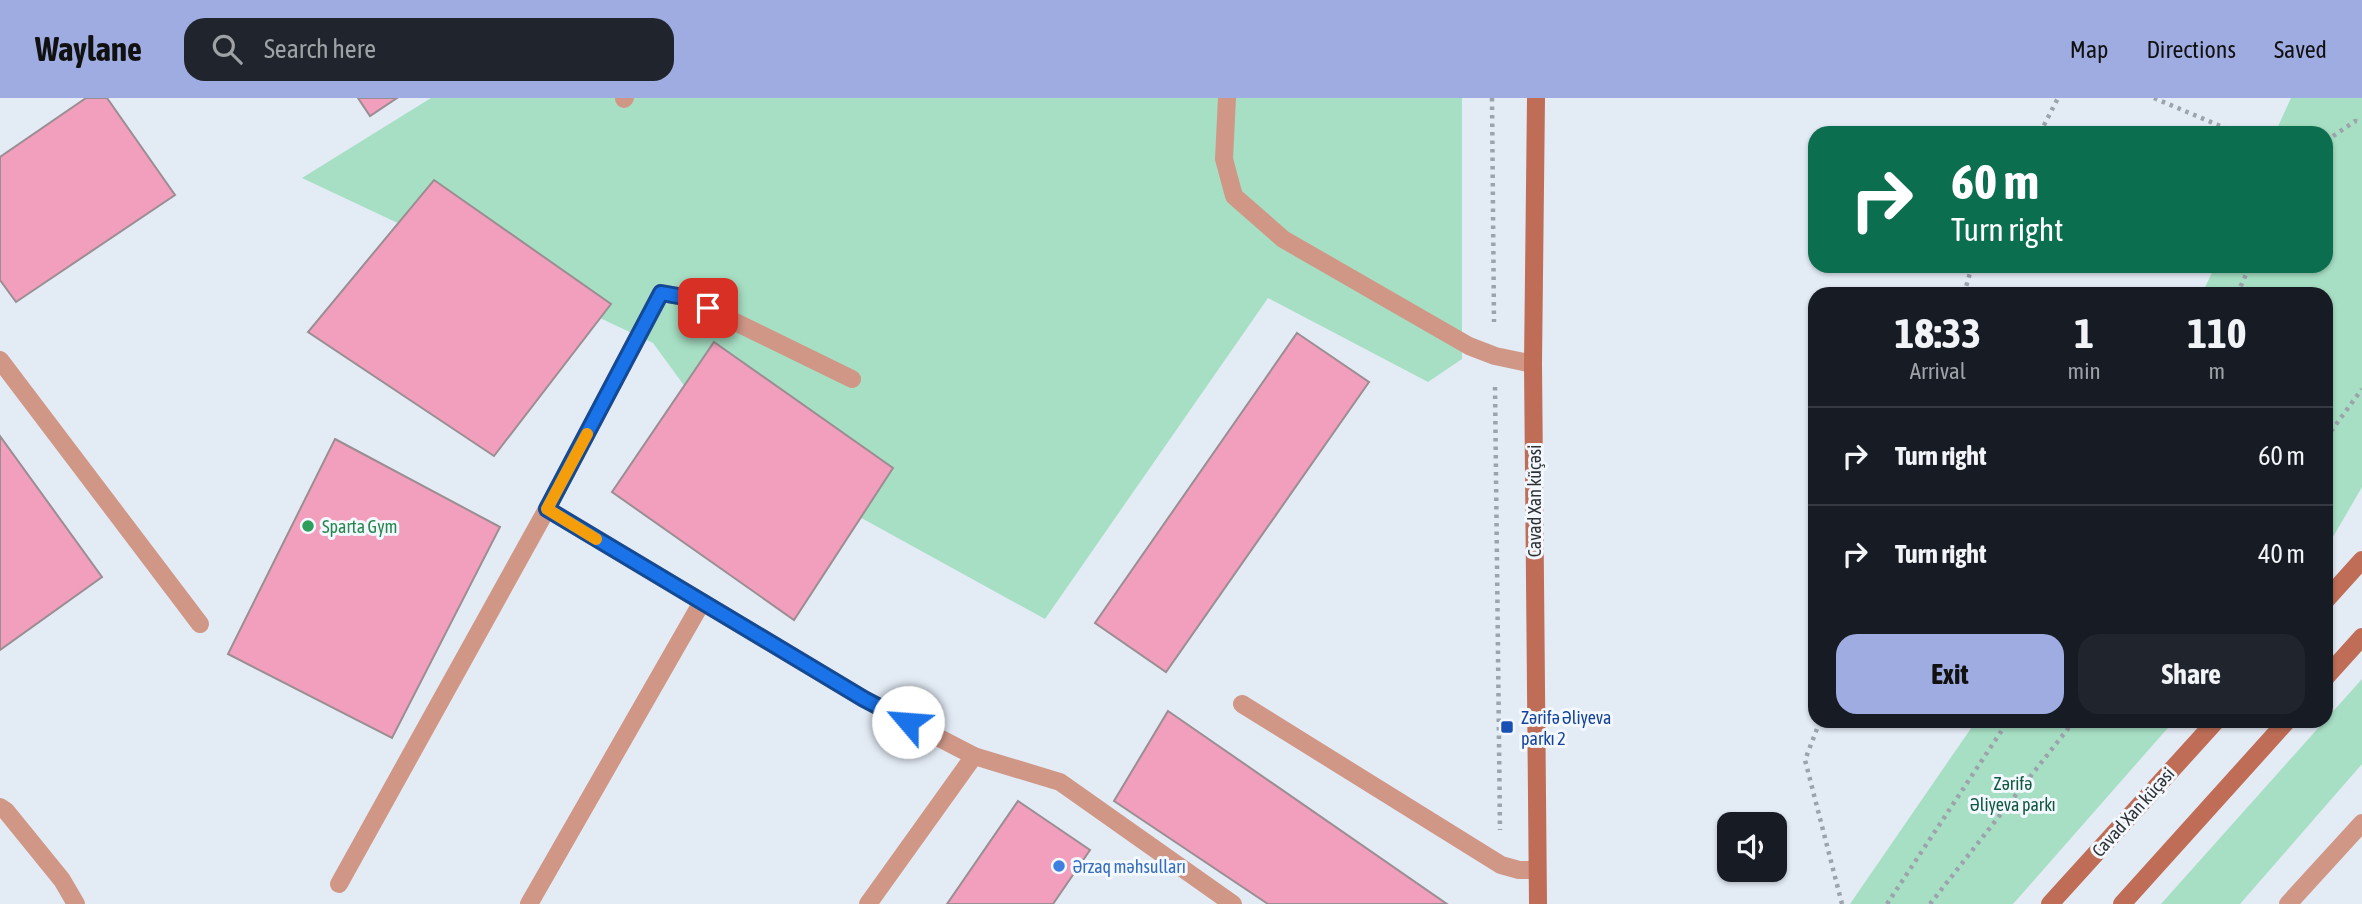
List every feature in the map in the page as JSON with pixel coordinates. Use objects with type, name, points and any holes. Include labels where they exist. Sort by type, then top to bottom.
[{"type":"street","name":"Cavad Xan küçəsi","points":[[1536,98],[1533,364],[1538,904]]},
{"type":"street","points":[[2333,592],[2362,560]]},
{"type":"street","points":[[2333,669],[2362,637]]},
{"type":"street","name":"Cavad Xan küçəsi","points":[[2050,904],[2210,728]]},
{"type":"street","points":[[2122,904],[2281,728]]},
{"type":"lane","points":[[1227,98],[1224,159],[1234,196],[1283,239],[1469,346],[1494,356],[1533,364]]},
{"type":"lane","points":[[339,884],[547,509],[661,293],[684,297],[852,379]]},
{"type":"lane","points":[[0,360],[200,624]]},
{"type":"lane","points":[[547,509],[864,699],[974,756],[1060,782],[1233,904]]},
{"type":"lane","points":[[529,904],[702,602]]},
{"type":"lane","points":[[1242,705],[1501,865],[1519,870],[1537,870]]},
{"type":"lane","points":[[868,904],[974,756]]},
{"type":"lane","points":[[0,807],[62,880],[76,904]]},
{"type":"lane","points":[[2288,904],[2362,823]]},
{"type":"path","points":[[1492,98],[1501,865]]},
{"type":"path","points":[[2044,126],[2058,98]]},
{"type":"path","points":[[2154,98],[2220,126]]},
{"type":"path","points":[[2333,136],[2355,121],[2362,123]]},
{"type":"path","points":[[2333,428],[2362,389]]},
{"type":"path","points":[[1818,728],[1805,760],[1842,904]]},
{"type":"path","points":[[1888,904],[2003,728]]},
{"type":"path","points":[[1930,904],[2068,728]]},
{"type":"green space","points":[[431,98],[1462,98],[1462,359],[1428,382],[1268,298],[1045,619],[727,444],[653,343],[302,178]]},
{"type":"green space","points":[[2291,98],[2362,98],[2362,487],[2333,537],[2333,287],[2205,287],[2212,273],[2333,273],[2333,126],[2278,126]]},
{"type":"green space","points":[[2362,679],[2362,764],[2240,904],[2161,904],[2318,728],[2333,728],[2333,711]]},
{"type":"green space","name":"Zərifə Əliyeva parkı","points":[[1971,728],[2168,728],[2013,904],[1850,904]]},
{"type":"building","points":[[86,98],[107,98],[175,195],[16,302],[0,280],[0,157]]},
{"type":"building","points":[[358,98],[397,98],[370,116]]},
{"type":"building","points":[[434,180],[611,304],[494,456],[308,332]]},
{"type":"building","points":[[1297,333],[1369,382],[1166,672],[1095,623]]},
{"type":"building","points":[[714,342],[893,468],[794,620],[612,492]]},
{"type":"building","points":[[0,436],[102,577],[0,650]]},
{"type":"building","points":[[335,439],[500,527],[392,738],[228,654]]},
{"type":"building","points":[[1168,711],[1447,904],[1268,904],[1114,801]]},
{"type":"building","points":[[1018,801],[1090,850],[1053,904],[947,904]]},
{"type":"slow traffic","points":[[587,434],[547,509],[596,539]]},
{"type":"place","name":"Sparta Gym","points":[[308,526]]},
{"type":"place","name":"Zərifə Əliyeva parkı 2","points":[[1507,727]]},
{"type":"place","name":"Ərzaq məhsulları","points":[[1059,866]]},
{"type":"route","points":[[708,308],[684,297],[661,293],[547,509],[864,699],[908,722]]}]
